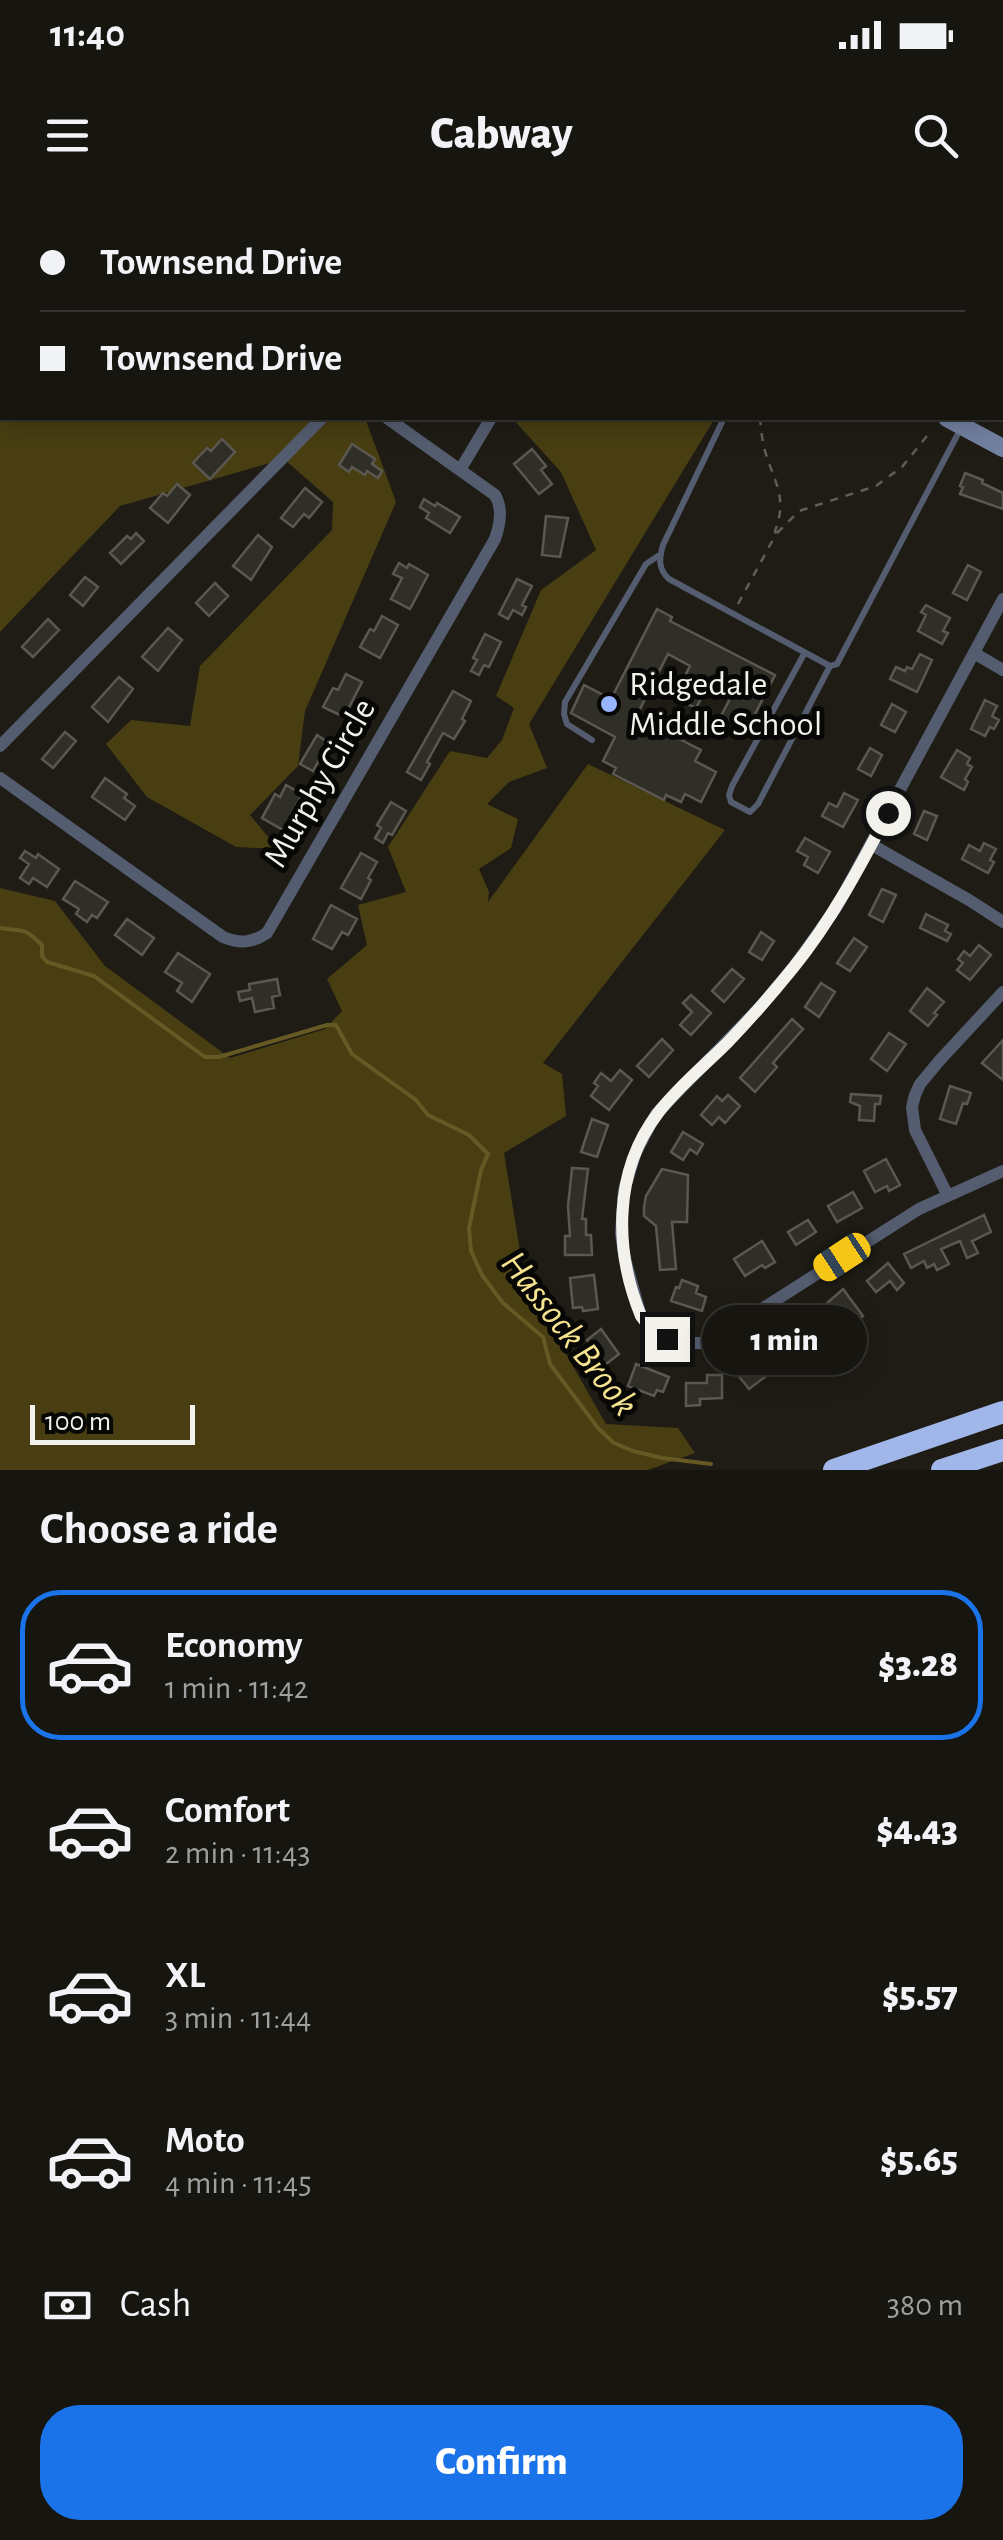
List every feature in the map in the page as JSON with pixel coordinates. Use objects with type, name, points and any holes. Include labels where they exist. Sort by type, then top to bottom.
[{"type":"highway","points":[[834,1470],[1003,1412]]},
{"type":"highway","points":[[942,1470],[1003,1450]]},
{"type":"main road","points":[[954,422],[1003,448]]},
{"type":"street","points":[[0,746],[320,420]]},
{"type":"street","name":"Murphy Circle","points":[[0,778],[223,938],[242,942],[259,938],[272,927],[495,539],[500,516],[498,499],[492,492],[390,420]]},
{"type":"street","points":[[460,470],[490,420]]},
{"type":"street","points":[[1003,599],[836,908],[795,966],[647,1129],[629,1171],[621,1210],[624,1255],[638,1308],[647,1324],[667,1339],[692,1344],[716,1338],[919,1209],[1003,1171]]},
{"type":"street","points":[[974,654],[1003,670]]},
{"type":"street","points":[[872,845],[1003,922]]},
{"type":"street","points":[[948,1196],[915,1130],[915,1095],[940,1060],[1003,992]]},
{"type":"lane","points":[[723,420],[660,556],[662,573],[830,666],[837,664],[954,422]]},
{"type":"lane","points":[[592,740],[567,724],[565,702],[646,564],[660,556]]},
{"type":"lane","points":[[804,654],[732,786],[731,802],[740,808],[750,812],[758,804],[830,666]]},
{"type":"path","points":[[760,420],[782,501],[776,534]]},
{"type":"path","points":[[735,609],[776,534],[799,511],[876,486],[902,467],[931,431]]},
{"type":"shaded area","points":[[0,420],[366,420],[396,502],[305,711],[298,766],[250,815],[278,849],[236,847],[147,797],[106,744],[131,720],[190,726],[200,666],[332,530],[333,502],[284,459],[120,506],[0,632]]},
{"type":"shaded area","points":[[514,420],[714,420],[529,724],[547,768],[509,782],[487,804],[518,819],[511,848],[479,869],[489,892],[488,902],[588,764],[725,830],[543,1063],[562,1074],[566,1116],[504,1153],[525,1282],[606,1424],[678,1428],[695,1453],[648,1470],[0,1470],[0,888],[55,901],[105,966],[230,1058],[325,1029],[342,1011],[327,979],[367,945],[358,905],[406,892],[388,847],[450,751],[487,758],[502,740],[514,708],[496,696],[541,590],[596,550],[561,472]]},
{"type":"building","points":[[222,439],[235,452],[210,479],[193,463]]},
{"type":"building","points":[[352,444],[375,459],[372,464],[382,471],[378,478],[352,467],[349,472],[339,465]]},
{"type":"building","points":[[532,449],[546,466],[541,470],[552,484],[539,494],[514,464]]},
{"type":"building","points":[[965,473],[1003,493],[1003,509],[960,494]]},
{"type":"building","points":[[177,484],[190,495],[168,523],[150,508]]},
{"type":"building","points":[[305,488],[322,502],[309,518],[304,514],[293,527],[281,518]]},
{"type":"building","points":[[424,499],[460,517],[450,533],[426,518],[429,513],[420,507]]},
{"type":"building","points":[[546,516],[568,518],[560,557],[542,555]]},
{"type":"building","points":[[136,533],[144,541],[121,564],[110,553],[127,536],[131,539]]},
{"type":"building","points":[[258,535],[272,547],[251,580],[233,566]]},
{"type":"building","points":[[399,563],[428,575],[410,609],[391,599],[402,578],[393,574]]},
{"type":"building","points":[[968,565],[981,572],[967,600],[953,593]]},
{"type":"building","points":[[85,577],[98,587],[83,606],[70,595]]},
{"type":"building","points":[[517,579],[532,586],[522,605],[526,607],[522,615],[513,610],[508,619],[499,614]]},
{"type":"building","points":[[215,583],[228,596],[209,616],[196,603]]},
{"type":"building","points":[[926,605],[950,618],[942,644],[918,631]]},
{"type":"building","name":"Ridgedale Middle School","points":[[657,609],[672,617],[670,621],[775,675],[747,730],[721,716],[735,689],[712,678],[696,708],[674,697],[690,666],[668,654],[636,717],[701,750],[695,761],[716,772],[701,802],[685,794],[681,802],[666,795],[664,800],[613,774],[616,768],[603,761],[615,737],[571,713],[584,685],[611,699]]},
{"type":"building","points":[[382,616],[398,625],[380,658],[360,647]]},
{"type":"building","points":[[48,619],[59,630],[33,657],[22,647]]},
{"type":"building","points":[[168,628],[182,640],[158,671],[142,657]]},
{"type":"building","points":[[485,634],[501,642],[489,667],[484,665],[479,675],[471,671]]},
{"type":"building","points":[[920,654],[932,660],[917,692],[890,679],[896,667],[912,669]]},
{"type":"building","points":[[346,674],[362,682],[344,717],[323,707]]},
{"type":"building","points":[[119,677],[133,689],[108,722],[92,707]]},
{"type":"building","points":[[453,691],[471,701],[462,719],[465,721],[454,739],[443,733],[421,780],[407,772]]},
{"type":"building","points":[[985,700],[997,706],[992,716],[999,720],[985,736],[971,729]]},
{"type":"building","points":[[892,704],[906,712],[895,732],[881,725]]},
{"type":"building","points":[[65,732],[76,741],[53,768],[42,759]]},
{"type":"building","points":[[317,735],[329,743],[313,771],[300,764]]},
{"type":"building","points":[[870,748],[882,755],[871,776],[858,769]]},
{"type":"building","points":[[957,750],[970,758],[967,764],[972,767],[964,790],[941,777]]},
{"type":"building","points":[[105,778],[127,794],[124,798],[135,806],[125,820],[92,797]]},
{"type":"building","points":[[286,785],[302,794],[283,830],[262,818],[275,794],[280,797]]},
{"type":"building","points":[[844,793],[858,800],[843,827],[822,816],[829,803],[837,807]]},
{"type":"building","points":[[391,802],[406,811],[383,843],[375,838],[381,828],[377,825]]},
{"type":"building","points":[[924,811],[937,816],[927,840],[914,834]]},
{"type":"building","points":[[805,838],[830,852],[818,873],[804,865],[808,857],[797,851]]},
{"type":"building","points":[[984,843],[996,849],[988,873],[962,859],[969,845],[980,851]]},
{"type":"building","points":[[25,851],[36,858],[38,854],[59,869],[47,887],[33,878],[29,884],[20,878],[29,864],[20,858]]},
{"type":"building","points":[[361,853],[377,862],[361,899],[341,888]]},
{"type":"building","points":[[75,881],[108,902],[97,918],[92,915],[87,922],[76,914],[79,909],[63,899]]},
{"type":"building","points":[[882,889],[896,895],[883,922],[869,915]]},
{"type":"building","points":[[331,905],[357,919],[348,935],[342,932],[332,949],[313,939]]},
{"type":"building","points":[[926,914],[948,925],[945,931],[951,934],[947,941],[920,928]]},
{"type":"building","points":[[127,919],[154,938],[142,955],[115,935]]},
{"type":"building","points":[[761,932],[774,941],[762,960],[749,952]]},
{"type":"building","points":[[854,938],[867,947],[850,971],[837,963]]},
{"type":"building","points":[[979,945],[991,955],[970,980],[957,970],[963,963],[958,959],[964,951],[970,956]]},
{"type":"building","points":[[178,953],[210,974],[192,1002],[177,991],[182,983],[165,972]]},
{"type":"building","points":[[732,969],[744,979],[724,1002],[712,991]]},
{"type":"building","points":[[277,979],[280,995],[272,997],[274,1008],[255,1012],[252,998],[240,1001],[238,992],[250,990],[249,984]]},
{"type":"building","points":[[821,983],[835,992],[819,1017],[805,1007]]},
{"type":"building","points":[[927,988],[944,1002],[928,1026],[910,1011]]},
{"type":"building","points":[[691,995],[711,1013],[691,1035],[680,1025],[692,1012],[683,1003]]},
{"type":"building","points":[[792,1019],[803,1029],[773,1063],[777,1067],[755,1092],[740,1078]]},
{"type":"building","points":[[889,1033],[906,1044],[887,1071],[871,1059]]},
{"type":"building","points":[[662,1039],[673,1050],[649,1077],[637,1066]]},
{"type":"building","points":[[1003,1040],[1003,1080],[982,1063]]},
{"type":"building","points":[[620,1070],[632,1080],[609,1110],[591,1096],[598,1086],[594,1083],[601,1073],[611,1081]]},
{"type":"building","points":[[950,1086],[971,1093],[956,1124],[940,1119]]},
{"type":"building","points":[[851,1094],[881,1096],[880,1104],[875,1104],[874,1121],[859,1120],[860,1106],[850,1102]]},
{"type":"building","points":[[728,1095],[740,1106],[725,1123],[719,1117],[712,1125],[701,1115],[717,1096],[722,1101]]},
{"type":"building","points":[[592,1119],[608,1125],[597,1157],[581,1152]]},
{"type":"building","points":[[683,1132],[703,1144],[697,1154],[690,1149],[683,1160],[671,1152]]},
{"type":"building","points":[[886,1159],[900,1185],[875,1192],[864,1171]]},
{"type":"building","points":[[572,1168],[588,1169],[582,1219],[586,1219],[586,1235],[591,1235],[592,1255],[565,1255],[565,1236],[570,1236]]},
{"type":"building","points":[[662,1169],[688,1175],[687,1222],[672,1222],[676,1269],[660,1270],[656,1226],[644,1216],[644,1207]]},
{"type":"building","points":[[853,1192],[862,1208],[837,1222],[828,1206]]},
{"type":"building","points":[[984,1215],[991,1232],[972,1241],[978,1253],[967,1258],[960,1241],[941,1249],[949,1264],[937,1270],[934,1264],[927,1268],[924,1261],[911,1268],[904,1254]]},
{"type":"building","points":[[808,1220],[816,1232],[796,1245],[788,1232]]},
{"type":"building","points":[[762,1241],[775,1262],[745,1276],[734,1259]]},
{"type":"building","points":[[888,1263],[904,1283],[897,1290],[890,1281],[876,1292],[867,1281]]},
{"type":"building","points":[[594,1275],[598,1309],[573,1308],[570,1278]]},
{"type":"building","points":[[682,1280],[698,1286],[696,1293],[706,1297],[702,1311],[671,1301]]},
{"type":"building","points":[[843,1289],[863,1316],[856,1321],[850,1313],[845,1317],[842,1312],[825,1324],[817,1312]]},
{"type":"building","points":[[804,1320],[813,1336],[791,1349],[781,1333]]},
{"type":"building","points":[[601,1329],[619,1354],[605,1365],[587,1340]]},
{"type":"building","points":[[763,1349],[777,1368],[749,1389],[734,1370]]},
{"type":"building","points":[[636,1364],[669,1377],[663,1392],[657,1390],[654,1396],[628,1386]]},
{"type":"building","points":[[707,1375],[722,1375],[722,1398],[700,1399],[700,1405],[686,1406],[686,1383],[707,1383]]},
{"type":"waterway","name":"Hassock Brook","points":[[0,928],[27,932],[42,945],[42,956],[47,962],[94,976],[205,1057],[219,1057],[336,1025],[352,1054],[416,1100],[428,1115],[469,1135],[488,1154],[469,1228],[471,1251],[482,1275],[503,1303],[543,1337],[550,1364],[598,1428],[614,1443],[633,1451],[711,1464]]},
{"type":"place","name":"Ridgedale Middle School","points":[[609,704]]},
{"type":"route","points":[[667,1339],[641,1316],[624,1255],[621,1210],[636,1152],[656,1114],[725,1045],[795,966],[836,908],[888,813]]}]
